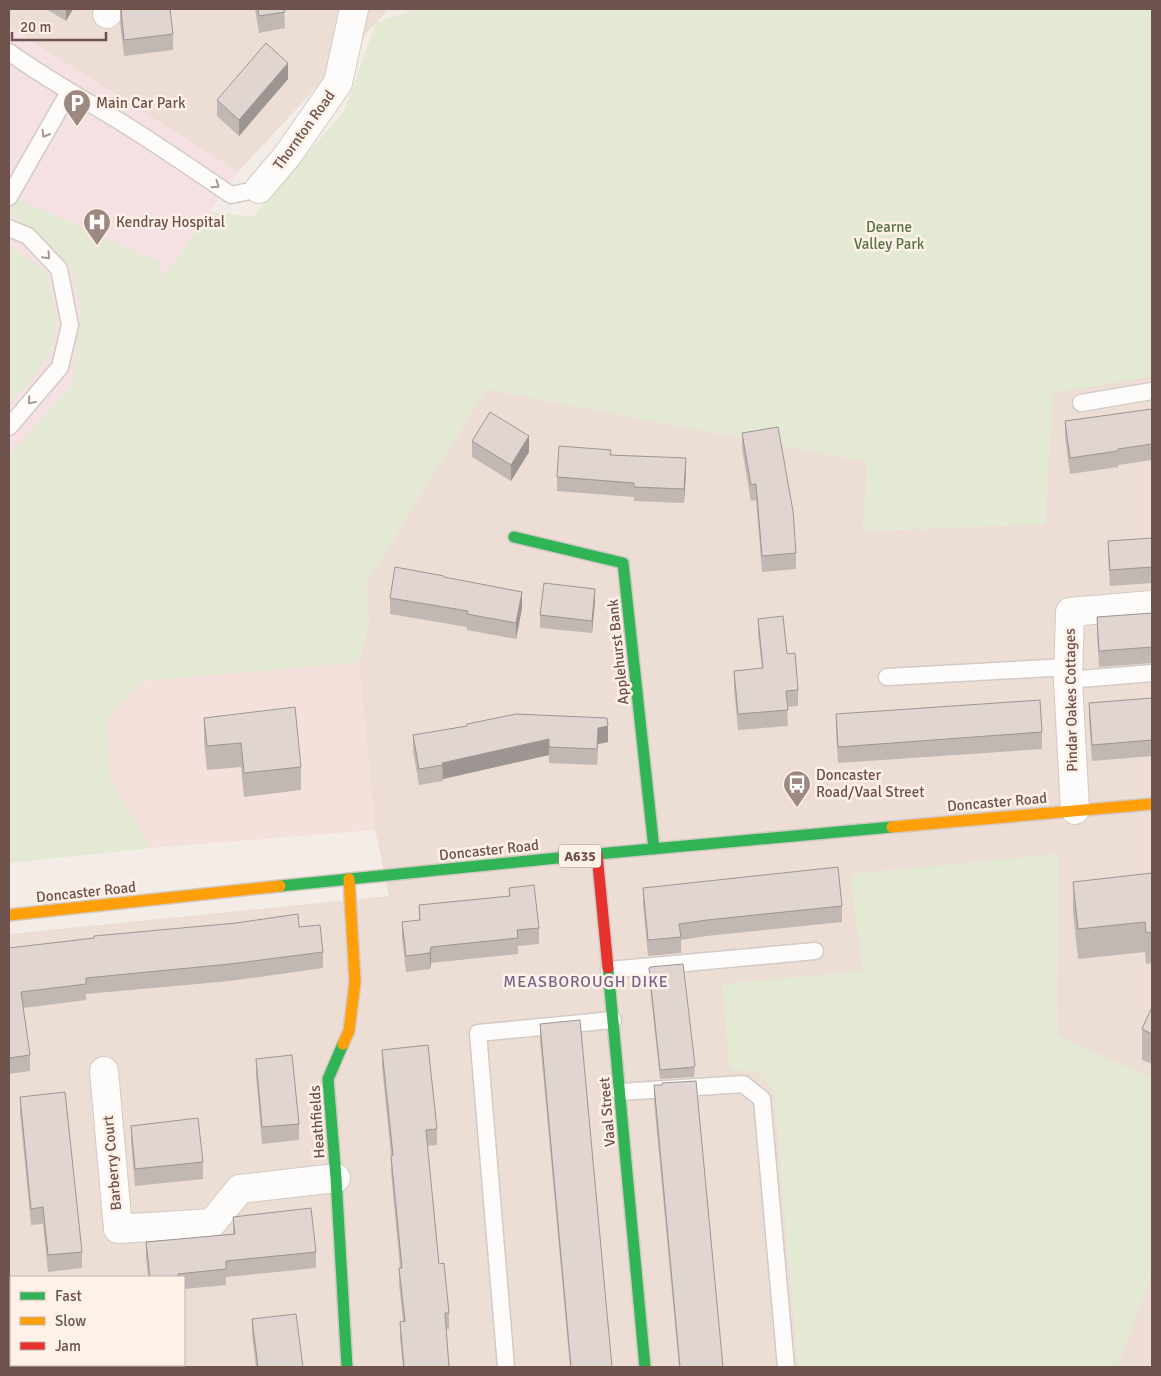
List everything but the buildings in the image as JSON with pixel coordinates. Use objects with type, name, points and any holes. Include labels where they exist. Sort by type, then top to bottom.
[{"type":"main road","name":"Applehurst Bank","points":[[514,537],[624,563],[654,849]]},
{"type":"main road","name":"Doncaster Road","points":[[9,915],[597,854],[1152,804]]},
{"type":"main road","name":"Vaal Street","points":[[597,854],[645,1367]]},
{"type":"main road","name":"Heathfields","points":[[346,1367],[336,1178],[328,1079],[349,1031],[354,982],[349,879]]},
{"type":"street","name":"Thornton Road","points":[[259,189],[287,156],[338,83],[354,9]]},
{"type":"street","name":"Pindar Oakes Cottages","points":[[1075,810],[1068,673],[1070,612],[1152,605]]},
{"type":"street","name":"Barberry Court","points":[[104,1071],[118,1229],[212,1223],[240,1189],[336,1178]]},
{"type":"lane","points":[[9,52],[69,92],[116,119],[231,195],[259,189]]},
{"type":"lane","points":[[9,197],[69,92]]},
{"type":"lane","points":[[9,228],[28,236],[59,269],[70,325],[60,367],[9,427]]},
{"type":"lane","points":[[1081,403],[1152,392]]},
{"type":"lane","points":[[887,677],[1152,673]]},
{"type":"lane","points":[[609,970],[815,951]]},
{"type":"lane","points":[[506,1367],[478,1033],[613,1020]]},
{"type":"lane","points":[[620,1092],[743,1084],[762,1099],[786,1367]]},
{"type":"shaded area","points":[[9,9],[389,9],[238,172],[9,27]]},
{"type":"shaded area","name":"Kendray Hospital","points":[[9,27],[238,172],[161,280],[9,456]]},
{"type":"shaded area","points":[[1152,376],[1152,1367],[28,1367],[185,1366],[185,1276],[10,1276],[9,1341],[9,934],[389,896],[375,830],[359,662],[369,624],[366,583],[486,389],[868,462],[863,531],[1045,524],[1052,393]]},
{"type":"shaded area","points":[[359,662],[375,830],[151,848],[109,779],[107,718],[142,681]]},
{"type":"green space","name":"Dearne Valley Park","points":[[416,9],[1152,9],[1152,376],[1053,393],[1045,524],[863,531],[868,462],[486,389],[366,583],[369,624],[359,662],[142,681],[107,718],[109,779],[151,848],[9,863],[9,456],[72,384],[81,308],[71,267],[43,237],[9,214],[16,198],[160,262],[161,280],[210,212],[253,217],[344,111],[376,23]]},
{"type":"green space","points":[[9,245],[47,272],[57,317],[53,346],[39,370],[9,406]]},
{"type":"green space","points":[[1059,854],[1058,1036],[1152,1078],[1152,1275],[1117,1367],[798,1367],[774,1090],[757,1072],[730,1070],[722,984],[863,971],[850,874]]},
{"type":"traffic: fast","points":[[514,537],[623,563],[654,849]]},
{"type":"traffic: fast","points":[[280,886],[892,827]]},
{"type":"traffic: fast","points":[[608,968],[645,1367]]},
{"type":"traffic: fast","points":[[343,1044],[328,1079],[347,1367]]},
{"type":"traffic: slow","points":[[892,827],[1152,804]]},
{"type":"traffic: slow","points":[[343,1044],[349,1031],[355,982],[349,879]]},
{"type":"traffic: slow","points":[[9,915],[280,886]]},
{"type":"traffic: jam","points":[[597,854],[608,968]]},
{"type":"place","name":"Main Car Park","points":[[77,127]]},
{"type":"place","name":"Kendray Hospital","points":[[97,246]]},
{"type":"place","name":"Doncaster Road/Vaal Street","points":[[797,808]]},
{"type":"district","name":"MEASBOROUGH DIKE","points":[[586,982]]}]
